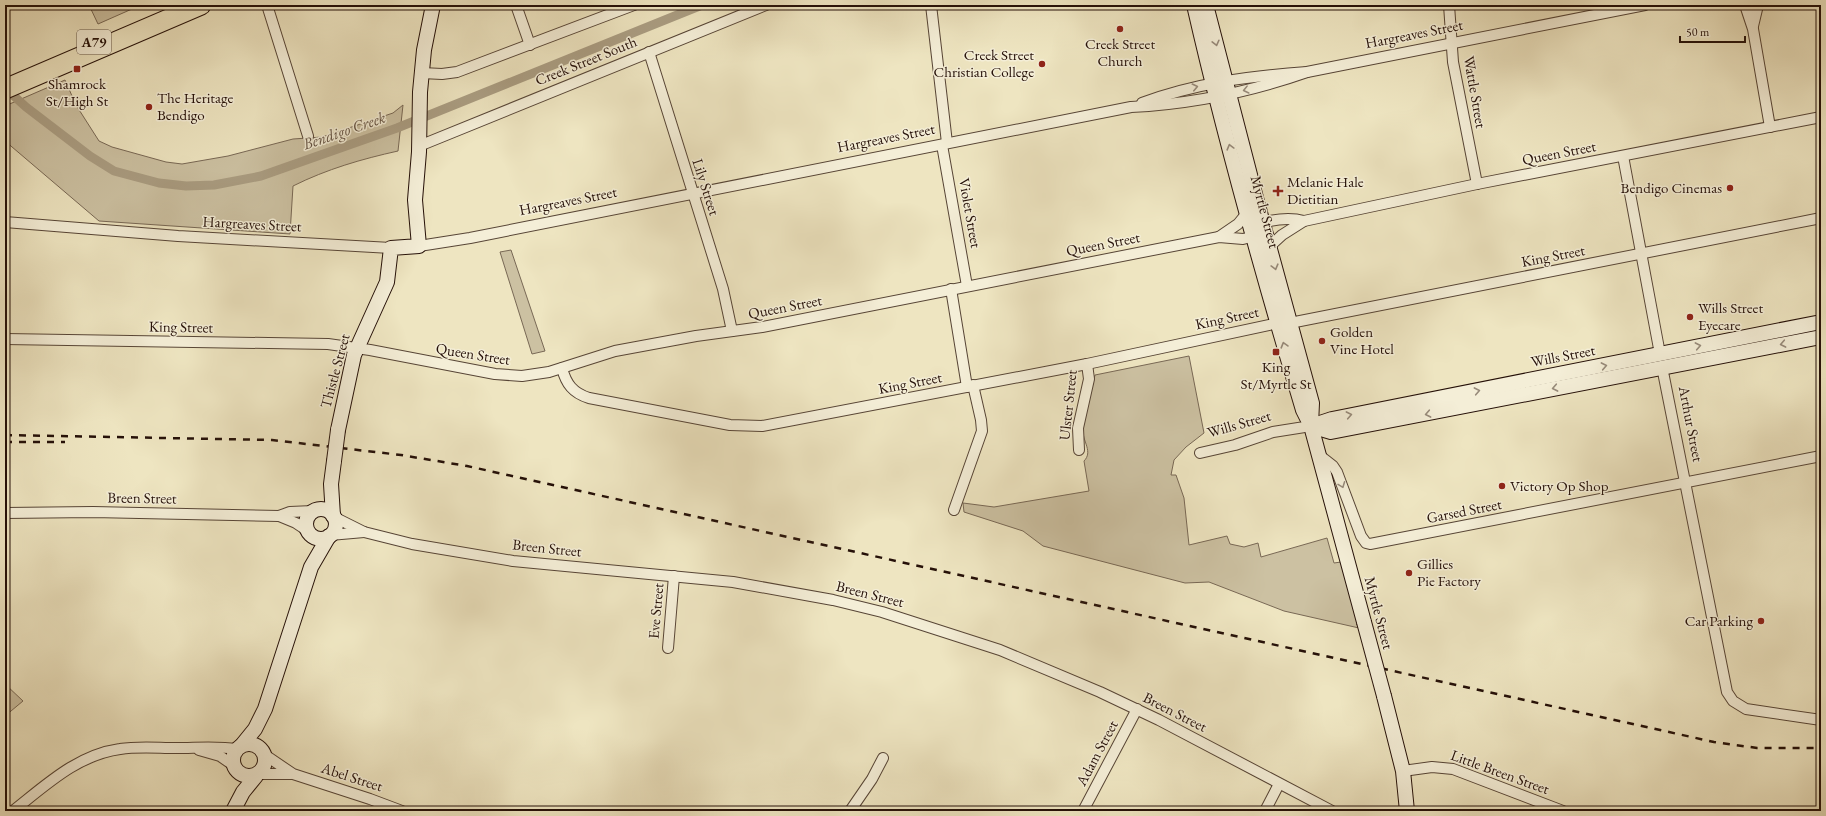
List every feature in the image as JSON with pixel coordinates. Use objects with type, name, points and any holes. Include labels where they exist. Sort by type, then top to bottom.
[{"type":"highway","name":"A79","points":[[10,83],[176,5]]},
{"type":"highway","name":"A79","points":[[10,83],[201,5]]},
{"type":"main road","points":[[419,246],[415,200],[424,50],[424,5]]},
{"type":"main road","points":[[424,50],[433,5]]},
{"type":"main road","name":"Myrtle Street","points":[[1194,5],[1212,83],[1258,230],[1284,323],[1303,410],[1311,426],[1384,696],[1403,771],[1407,811]]},
{"type":"main road","name":"Myrtle Street","points":[[1206,5],[1228,87],[1258,230]]},
{"type":"main road","name":"Hargreaves Street","points":[[391,248],[419,246]]},
{"type":"main road","name":"Thistle Street","points":[[334,516],[330,484],[347,384],[357,348],[387,282],[391,248]]},
{"type":"main road","name":"Wills Street","points":[[1311,426],[1331,432],[1661,361],[1821,322]]},
{"type":"main road","name":"Wills Street","points":[[1661,361],[1821,337]]},
{"type":"main road","name":"Thistle Street","points":[[314,511],[330,484]]},
{"type":"main road","points":[[234,809],[236,776],[232,759],[255,729],[265,709],[311,567],[336,527],[334,516],[330,512],[322,509],[314,511],[307,518],[311,567]]},
{"type":"main road","points":[[308,531],[316,538],[330,536]]},
{"type":"main road","points":[[234,809],[249,783],[264,766],[263,753],[265,709]]},
{"type":"main road","points":[[240,747],[253,744],[263,753]]},
{"type":"main road","points":[[234,766],[237,772],[246,777],[257,775]]},
{"type":"street","points":[[267,5],[308,136]]},
{"type":"street","points":[[516,5],[530,45]]},
{"type":"street","points":[[422,73],[442,74],[457,72],[633,5]]},
{"type":"street","name":"Creek Street South","points":[[419,145],[766,5]]},
{"type":"street","name":"Violet Street","points":[[931,5],[945,144],[967,286]]},
{"type":"street","name":"Wattle Street","points":[[1449,5],[1453,62],[1477,184]]},
{"type":"street","name":"Hargreaves Street","points":[[1131,107],[1169,93],[1212,83],[1228,87],[1645,5]]},
{"type":"street","points":[[1746,5],[1753,29],[1770,127]]},
{"type":"street","points":[[1753,29],[1758,5]]},
{"type":"street","name":"Lily Street","points":[[649,52],[692,194],[723,289],[732,331]]},
{"type":"street","name":"Hargreaves Street","points":[[419,246],[470,238],[1131,107],[1171,104],[1216,97],[1228,87]]},
{"type":"street","name":"Queen Street","points":[[1219,237],[1238,224],[1282,235],[1304,221],[1477,184],[1821,117]]},
{"type":"street","name":"Arthur Street","points":[[1623,156],[1661,361],[1723,678],[1730,697],[1741,708],[1752,711],[1821,720]]},
{"type":"street","name":"King Street","points":[[562,368],[565,378],[572,389],[589,398],[730,425],[745,426],[777,424],[1088,364],[1284,323],[1821,218]]},
{"type":"street","name":"Queen Street","points":[[357,348],[495,374],[532,375],[562,368],[615,351],[677,339],[762,328],[951,289],[1219,237],[1243,239],[1258,230],[1296,219],[1304,221]]},
{"type":"street","name":"Hargreaves Street","points":[[5,222],[178,236],[391,248]]},
{"type":"street","points":[[951,289],[970,386],[982,420],[982,431],[954,510]]},
{"type":"street","name":"King Street","points":[[5,339],[318,343],[357,348]]},
{"type":"street","name":"Ulster Street","points":[[1079,450],[1078,428],[1089,379],[1088,364]]},
{"type":"street","name":"Wills Street","points":[[1200,453],[1235,445],[1272,432],[1311,426]]},
{"type":"street","name":"Garsed Street","points":[[1319,455],[1333,466],[1337,472],[1361,536],[1366,543],[1372,544],[1821,456]]},
{"type":"street","name":"Breen Street","points":[[279,516],[290,512],[314,511]]},
{"type":"street","name":"Breen Street","points":[[5,513],[93,512],[279,516],[296,523],[308,531]]},
{"type":"street","name":"Breen Street","points":[[334,516],[364,532],[412,544],[513,560],[733,582],[833,600],[882,612],[934,628],[1032,662],[1137,709],[1332,811]]},
{"type":"street","name":"Breen Street","points":[[330,536],[364,532]]},
{"type":"street","name":"Eve Street","points":[[668,648],[674,576]]},
{"type":"street","name":"Adam Street","points":[[1083,811],[1137,709]]},
{"type":"street","points":[[13,811],[70,767],[94,755],[121,748],[240,747]]},
{"type":"street","points":[[187,748],[220,756],[234,766]]},
{"type":"street","name":"Abel Street","points":[[263,753],[293,774],[402,811]]},
{"type":"street","points":[[850,811],[872,779],[883,758]]},
{"type":"street","name":"Little Breen Street","points":[[1403,771],[1432,767],[1453,769],[1563,811]]},
{"type":"street","name":"Abel Street","points":[[257,775],[293,774]]},
{"type":"street","points":[[1265,811],[1280,784]]},
{"type":"shaded area","points":[[89,5],[141,5],[98,24]]},
{"type":"shaded area","points":[[65,80],[76,105],[99,141],[112,147],[166,162],[182,164],[228,156],[293,139],[322,137],[393,113],[403,105],[398,151],[345,165],[319,174],[293,186],[290,234],[99,221],[5,141],[5,106]]},
{"type":"shaded area","points":[[511,250],[545,351],[532,354],[500,252]]},
{"type":"shaded area","points":[[1189,356],[1204,433],[1186,447],[1174,460],[1171,475],[1176,475],[1184,498],[1189,545],[1227,536],[1230,544],[1244,547],[1258,543],[1261,557],[1327,538],[1334,563],[1341,562],[1359,628],[1284,611],[1209,582],[1185,583],[1043,546],[1023,531],[964,512],[963,503],[994,507],[1089,491],[1084,461],[1087,458],[1088,450],[1083,435],[1083,424],[1095,375]]},
{"type":"shaded area","points":[[5,684],[23,701],[5,716]]},
{"type":"waterway","name":"Bendigo Creek","points":[[5,88],[26,107],[90,156],[114,171],[159,183],[186,186],[214,185],[261,176],[397,128],[702,5]]},
{"type":"railway","points":[[5,435],[272,440],[401,455],[467,466],[1714,742],[1757,748],[1821,748]]},
{"type":"railway","points":[[5,442],[65,442]]},
{"type":"place","name":"Creek Street Church","points":[[1120,29]]},
{"type":"place","name":"Creek Street Christian College","points":[[1042,64]]},
{"type":"place","name":"Shamrock St/High St","points":[[77,69]]},
{"type":"place","name":"The Heritage Bendigo","points":[[149,107]]},
{"type":"place","name":"Bendigo Cinemas","points":[[1730,188]]},
{"type":"place","name":"Melanie Hale Dietitian","points":[[1278,191]]},
{"type":"place","name":"Wills Street Eyecare","points":[[1690,317]]},
{"type":"place","name":"Golden Vine Hotel","points":[[1322,341]]},
{"type":"place","name":"King St/Myrtle St","points":[[1276,352]]},
{"type":"place","name":"Victory Op Shop","points":[[1502,486]]},
{"type":"place","name":"Gillies Pie Factory","points":[[1409,573]]},
{"type":"place","name":"Car Parking","points":[[1761,621]]}]
